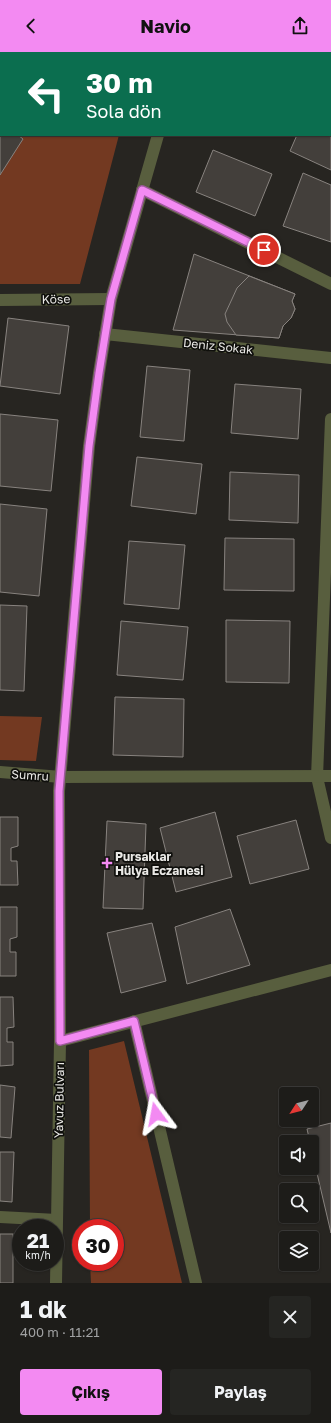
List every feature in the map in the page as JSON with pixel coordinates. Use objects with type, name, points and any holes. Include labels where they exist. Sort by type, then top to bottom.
[{"type":"street","name":"Yavuz Bulvarı","points":[[56,1219],[60,1041],[59,791],[89,446],[111,299],[158,136]]},
{"type":"street","points":[[142,190],[331,284]]},
{"type":"street","name":"Köse","points":[[0,300],[111,299]]},
{"type":"street","name":"Deniz Sokak","points":[[105,334],[331,358]]},
{"type":"street","points":[[331,419],[317,777],[331,838]]},
{"type":"street","name":"Sumru","points":[[0,772],[61,777],[331,776]]},
{"type":"street","points":[[60,1041],[331,970]]},
{"type":"street","points":[[134,1021],[196,1283]]},
{"type":"street","points":[[0,1217],[37,1219]]},
{"type":"street","name":"Yavuz Bulvarı","points":[[56,1271],[56,1283]]},
{"type":"shaded area","points":[[0,136],[119,136],[80,284],[0,284]]},
{"type":"shaded area","points":[[0,716],[42,717],[36,761],[0,760]]},
{"type":"shaded area","points":[[124,1041],[182,1283],[91,1283],[90,1271],[124,1271],[124,1219],[90,1219],[89,1050]]},
{"type":"building","points":[[0,136],[19,136],[23,139],[0,175]]},
{"type":"building","points":[[297,136],[331,136],[331,170],[290,151]]},
{"type":"building","points":[[213,150],[272,174],[255,216],[196,192]]},
{"type":"building","points":[[303,173],[331,185],[331,242],[283,226]]},
{"type":"building","points":[[194,254],[295,294],[292,301],[295,309],[291,318],[283,326],[279,338],[173,330]]},
{"type":"building","points":[[249,276],[295,294],[292,301],[295,309],[291,318],[283,326],[279,338],[236,335],[227,322],[225,314],[237,288]]},
{"type":"building","points":[[8,318],[69,326],[60,394],[0,386]]},
{"type":"building","points":[[147,366],[190,370],[184,441],[140,437]]},
{"type":"building","points":[[235,384],[301,389],[298,439],[231,433]]},
{"type":"building","points":[[0,414],[58,420],[51,491],[0,486]]},
{"type":"building","points":[[137,457],[202,464],[196,514],[131,506]]},
{"type":"building","points":[[230,472],[299,475],[298,523],[229,520]]},
{"type":"building","points":[[0,504],[47,509],[39,596],[0,592]]},
{"type":"building","points":[[225,538],[294,539],[294,591],[224,590]]},
{"type":"building","points":[[129,541],[185,545],[179,609],[124,604]]},
{"type":"building","points":[[0,605],[27,606],[24,691],[0,690]]},
{"type":"building","points":[[226,620],[290,621],[289,683],[226,682]]},
{"type":"building","points":[[121,621],[188,627],[183,680],[117,675]]},
{"type":"building","points":[[115,697],[184,699],[183,757],[113,755]]},
{"type":"building","points":[[215,812],[232,877],[176,892],[160,828]]},
{"type":"building","points":[[0,817],[18,817],[18,846],[11,848],[11,861],[17,861],[18,885],[0,885]]},
{"type":"building","points":[[296,820],[309,869],[250,884],[237,836]]},
{"type":"building","points":[[107,821],[146,824],[143,909],[103,908]]},
{"type":"building","points":[[0,907],[17,907],[17,937],[10,939],[10,952],[16,952],[16,976],[0,976]]},
{"type":"building","points":[[230,909],[250,965],[187,984],[175,927]]},
{"type":"building","points":[[152,923],[166,981],[121,993],[107,933]]},
{"type":"building","points":[[0,997],[13,997],[14,1027],[7,1028],[7,1042],[13,1042],[13,1065],[0,1066]]},
{"type":"building","points":[[0,1085],[15,1087],[11,1138],[0,1137]]},
{"type":"building","points":[[331,1123],[331,1233],[317,1175],[319,1175],[319,1135],[308,1135],[307,1129]]},
{"type":"building","points":[[0,1152],[14,1152],[12,1202],[0,1201]]},
{"type":"building","points":[[0,1234],[12,1234],[13,1283],[0,1283]]},
{"type":"place","name":"Pursaklar Hülya Eczanesi","points":[[107,863]]},
{"type":"route","points":[[156,1114],[134,1021],[60,1041],[59,791],[89,446],[111,299],[142,190],[264,250]]}]
